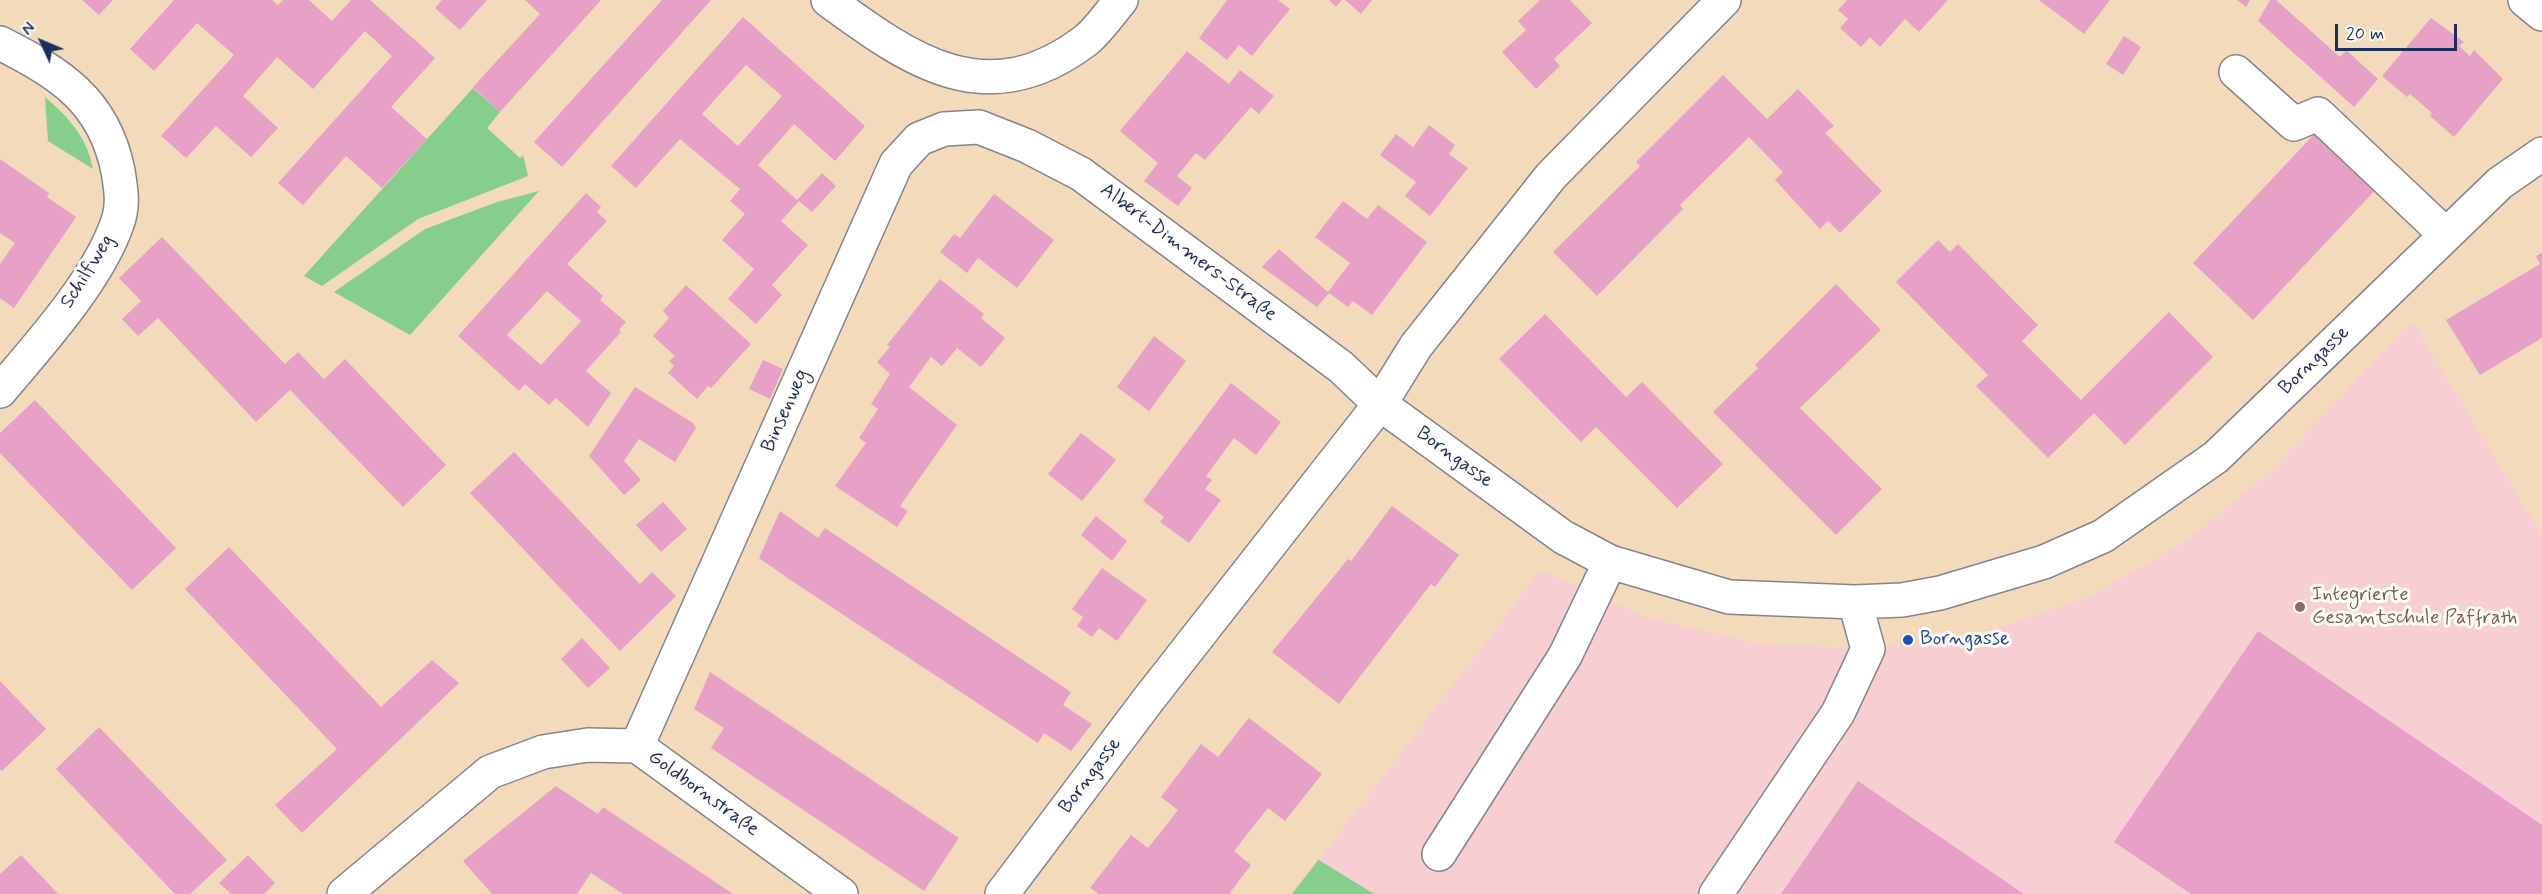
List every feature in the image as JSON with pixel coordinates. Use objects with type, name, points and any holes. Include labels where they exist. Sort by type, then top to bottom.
[{"type":"street","points":[[828,0],[873,33],[932,66],[985,79],[1038,68],[1086,41],[1121,0]]},
{"type":"street","name":"Borngasse","points":[[1002,894],[1148,700],[1380,404],[1416,346],[1551,176],[1724,0]]},
{"type":"street","points":[[2525,0],[2542,14]]},
{"type":"street","name":"Schilfweg","points":[[0,43],[44,65],[73,87],[100,119],[115,157],[122,195],[118,223],[101,258],[0,391]]},
{"type":"street","points":[[2236,72],[2294,124],[2318,114],[2446,235]]},
{"type":"street","name":"Albert-Dimmers-Straße","points":[[979,127],[1027,146],[1082,174],[1341,367],[1380,404]]},
{"type":"street","name":"Binsenweg","points":[[637,746],[896,164],[919,139],[944,129],[979,127]]},
{"type":"street","name":"Borngasse","points":[[1380,404],[1563,537],[1610,562],[1729,597],[1855,602],[1902,600],[1940,593],[2044,562],[2103,536],[2216,457],[2500,183],[2542,154]]},
{"type":"street","points":[[1439,854],[1564,656],[1610,562]]},
{"type":"street","points":[[1716,894],[1838,713],[1868,649],[1855,602]]},
{"type":"street","name":"Goldbornstraße","points":[[344,894],[490,772],[543,752],[588,745],[637,746],[842,894]]},
{"type":"shaded area","name":"Integrierte Gesamtschule Paffrath","points":[[2412,321],[2542,536],[2542,894],[1374,894],[1319,860],[1541,570],[1645,617],[1755,643],[1868,649],[1980,634],[2086,598],[2185,542],[2272,470]]},
{"type":"green space","points":[[473,88],[500,112],[487,128],[520,158],[523,155],[528,176],[418,219],[322,286],[304,276]]},
{"type":"green space","points":[[45,97],[62,113],[82,138],[93,169],[48,141]]},
{"type":"green space","points":[[539,191],[410,335],[334,292],[425,229],[497,202]]},
{"type":"green space","points":[[1319,860],[1374,894],[1292,894]]},
{"type":"building","points":[[82,0],[113,0],[99,15]]},
{"type":"building","points":[[174,0],[272,0],[278,5],[283,0],[309,0],[332,21],[351,0],[370,0],[435,58],[391,107],[427,139],[382,188],[346,156],[303,205],[278,183],[392,56],[365,31],[313,89],[277,57],[243,96],[278,128],[251,157],[216,126],[186,158],[161,136],[234,55],[197,23],[154,71],[130,49]]},
{"type":"building","points":[[442,0],[487,0],[460,30],[435,8]]},
{"type":"building","points":[[525,0],[601,0],[500,112],[473,87],[540,14]]},
{"type":"building","points":[[662,0],[711,0],[562,167],[534,142]]},
{"type":"building","points":[[1227,0],[1278,0],[1290,9],[1252,56],[1239,45],[1227,60],[1199,38]]},
{"type":"building","points":[[1329,0],[1342,0],[1336,7]]},
{"type":"building","points":[[1345,0],[1372,0],[1361,14]]},
{"type":"building","points":[[1540,0],[1570,0],[1592,23],[1554,59],[1560,66],[1536,89],[1502,52],[1526,30],[1518,21]]},
{"type":"building","points":[[1847,0],[1948,0],[1919,32],[1905,19],[1880,47],[1870,37],[1861,47],[1840,28],[1848,19],[1838,10]]},
{"type":"building","points":[[2039,0],[2110,0],[2084,34]]},
{"type":"building","points":[[2237,0],[2250,0],[2246,7]]},
{"type":"building","points":[[2270,0],[2276,0],[2340,57],[2346,50],[2378,79],[2354,107],[2258,21]]},
{"type":"building","points":[[743,17],[865,126],[835,161],[794,124],[758,165],[797,200],[822,173],[836,186],[812,212],[799,201],[781,221],[808,245],[772,285],[782,295],[756,324],[728,299],[754,269],[722,240],[745,214],[730,201],[740,189],[680,139],[636,188],[611,166]],"holes":[[[746,65],[782,96],[738,146],[702,114]]]},
{"type":"building","points":[[2431,18],[2464,42],[2459,46],[2470,56],[2474,50],[2503,79],[2454,137],[2410,94],[2407,97],[2382,76]]},
{"type":"building","points":[[2124,36],[2141,47],[2123,75],[2106,64]]},
{"type":"building","points":[[1187,51],[1229,84],[1240,70],[1274,96],[1259,114],[1251,107],[1205,160],[1196,153],[1177,176],[1192,188],[1178,206],[1144,181],[1158,163],[1120,131]]},
{"type":"building","points":[[1723,75],[1767,119],[1798,89],[1834,126],[1825,133],[1882,191],[1840,233],[1828,221],[1820,229],[1775,180],[1783,172],[1749,137],[1680,205],[1683,209],[1597,296],[1553,252],[1640,166],[1636,162]]},
{"type":"building","points":[[1429,125],[1455,145],[1449,154],[1468,168],[1430,216],[1405,196],[1416,182],[1380,155],[1396,134],[1413,147]]},
{"type":"building","points":[[2320,128],[2380,185],[2253,320],[2193,263]]},
{"type":"building","points":[[0,159],[49,193],[47,197],[76,217],[14,308],[0,298],[0,264],[15,243],[0,233]]},
{"type":"building","points":[[586,193],[601,207],[597,212],[607,221],[567,264],[603,296],[600,300],[626,322],[619,330],[621,332],[586,371],[611,393],[588,427],[556,398],[549,405],[525,384],[519,391],[458,336]],"holes":[[[547,291],[581,321],[541,365],[507,335]]]},
{"type":"building","points":[[994,194],[1054,240],[1017,288],[978,258],[967,273],[940,252],[954,234],[960,238]]},
{"type":"building","points":[[1343,201],[1367,219],[1378,205],[1427,242],[1372,315],[1353,301],[1348,307],[1329,293],[1317,307],[1262,267],[1279,249],[1328,292],[1350,263],[1315,237]]},
{"type":"building","points":[[162,237],[285,364],[298,352],[324,379],[345,359],[446,465],[403,507],[290,390],[256,422],[158,318],[138,336],[122,319],[141,301],[119,278]]},
{"type":"building","points":[[1938,240],[1950,252],[1958,244],[2038,325],[2022,341],[2081,400],[2169,312],[2213,357],[2125,445],[2094,413],[2048,458],[1976,386],[1988,375],[1896,282]]},
{"type":"building","points":[[2542,253],[2542,338],[2480,375],[2446,320],[2540,264],[2536,256]]},
{"type":"building","points":[[940,279],[984,314],[981,318],[1005,338],[981,367],[957,348],[942,366],[931,357],[909,387],[957,425],[900,506],[908,511],[897,527],[835,486],[866,443],[859,438],[878,409],[871,404],[890,374],[877,362],[890,347],[887,345]]},
{"type":"building","points":[[1836,284],[1881,330],[1800,408],[1882,489],[1836,535],[1713,412],[1758,368],[1755,365]]},
{"type":"building","points":[[686,285],[751,344],[711,388],[708,386],[697,399],[668,373],[674,366],[669,361],[675,356],[653,336],[669,318],[663,311]]},
{"type":"building","points":[[1545,314],[1626,397],[1642,382],[1723,464],[1677,508],[1596,427],[1581,442],[1499,359]]},
{"type":"building","points":[[1154,336],[1186,361],[1149,411],[1117,387]]},
{"type":"building","points":[[763,360],[783,369],[770,399],[749,389]]},
{"type":"building","points":[[1231,383],[1281,422],[1256,455],[1234,438],[1206,476],[1212,480],[1205,489],[1221,500],[1189,543],[1160,522],[1164,517],[1143,501]]},
{"type":"building","points":[[635,387],[693,423],[696,428],[675,462],[639,439],[624,461],[641,480],[624,495],[589,456]]},
{"type":"building","points":[[35,400],[176,548],[132,590],[0,453],[0,433]]},
{"type":"building","points":[[1081,433],[1116,460],[1082,501],[1048,474]]},
{"type":"building","points":[[514,452],[640,584],[652,572],[676,596],[620,651],[470,493]]},
{"type":"building","points":[[663,502],[687,529],[661,552],[636,525]]},
{"type":"building","points":[[1392,506],[1459,555],[1435,587],[1431,584],[1339,704],[1272,652],[1348,559],[1351,561]]},
{"type":"building","points":[[780,511],[818,538],[825,528],[1071,692],[1063,705],[1092,724],[1071,751],[1044,733],[1038,743],[789,579],[759,558]]},
{"type":"building","points":[[1096,516],[1127,541],[1112,561],[1081,535]]},
{"type":"building","points":[[229,547],[381,707],[432,660],[459,683],[302,833],[275,805],[337,749],[185,589]]},
{"type":"building","points":[[1102,568],[1147,600],[1117,641],[1099,628],[1092,637],[1077,626],[1083,617],[1072,609]]},
{"type":"building","points":[[2258,631],[2542,825],[2542,894],[2191,894],[2114,842]]},
{"type":"building","points":[[582,638],[610,668],[588,688],[561,659]]},
{"type":"building","points":[[710,672],[959,838],[924,891],[711,748],[724,728],[694,709]]},
{"type":"building","points":[[0,681],[46,729],[2,771],[0,769]]},
{"type":"building","points":[[1249,718],[1322,774],[1285,821],[1268,808],[1234,851],[1251,865],[1229,894],[1099,894],[1090,888],[1131,835],[1148,848],[1178,810],[1161,797],[1201,744],[1218,757]]},
{"type":"building","points":[[99,727],[227,860],[190,894],[175,894],[56,769]]},
{"type":"building","points":[[1858,781],[2024,894],[1781,894]]},
{"type":"building","points":[[556,786],[598,814],[603,807],[733,894],[623,894],[591,873],[577,894],[492,894],[463,861]]},
{"type":"building","points":[[21,855],[58,894],[0,894],[0,874]]},
{"type":"building","points":[[248,855],[275,883],[264,894],[231,894],[219,883]]},
{"type":"place","name":"Integrierte Gesamtschule Paffrath","points":[[2300,607]]},
{"type":"place","name":"Borngasse","points":[[1908,640]]}]
